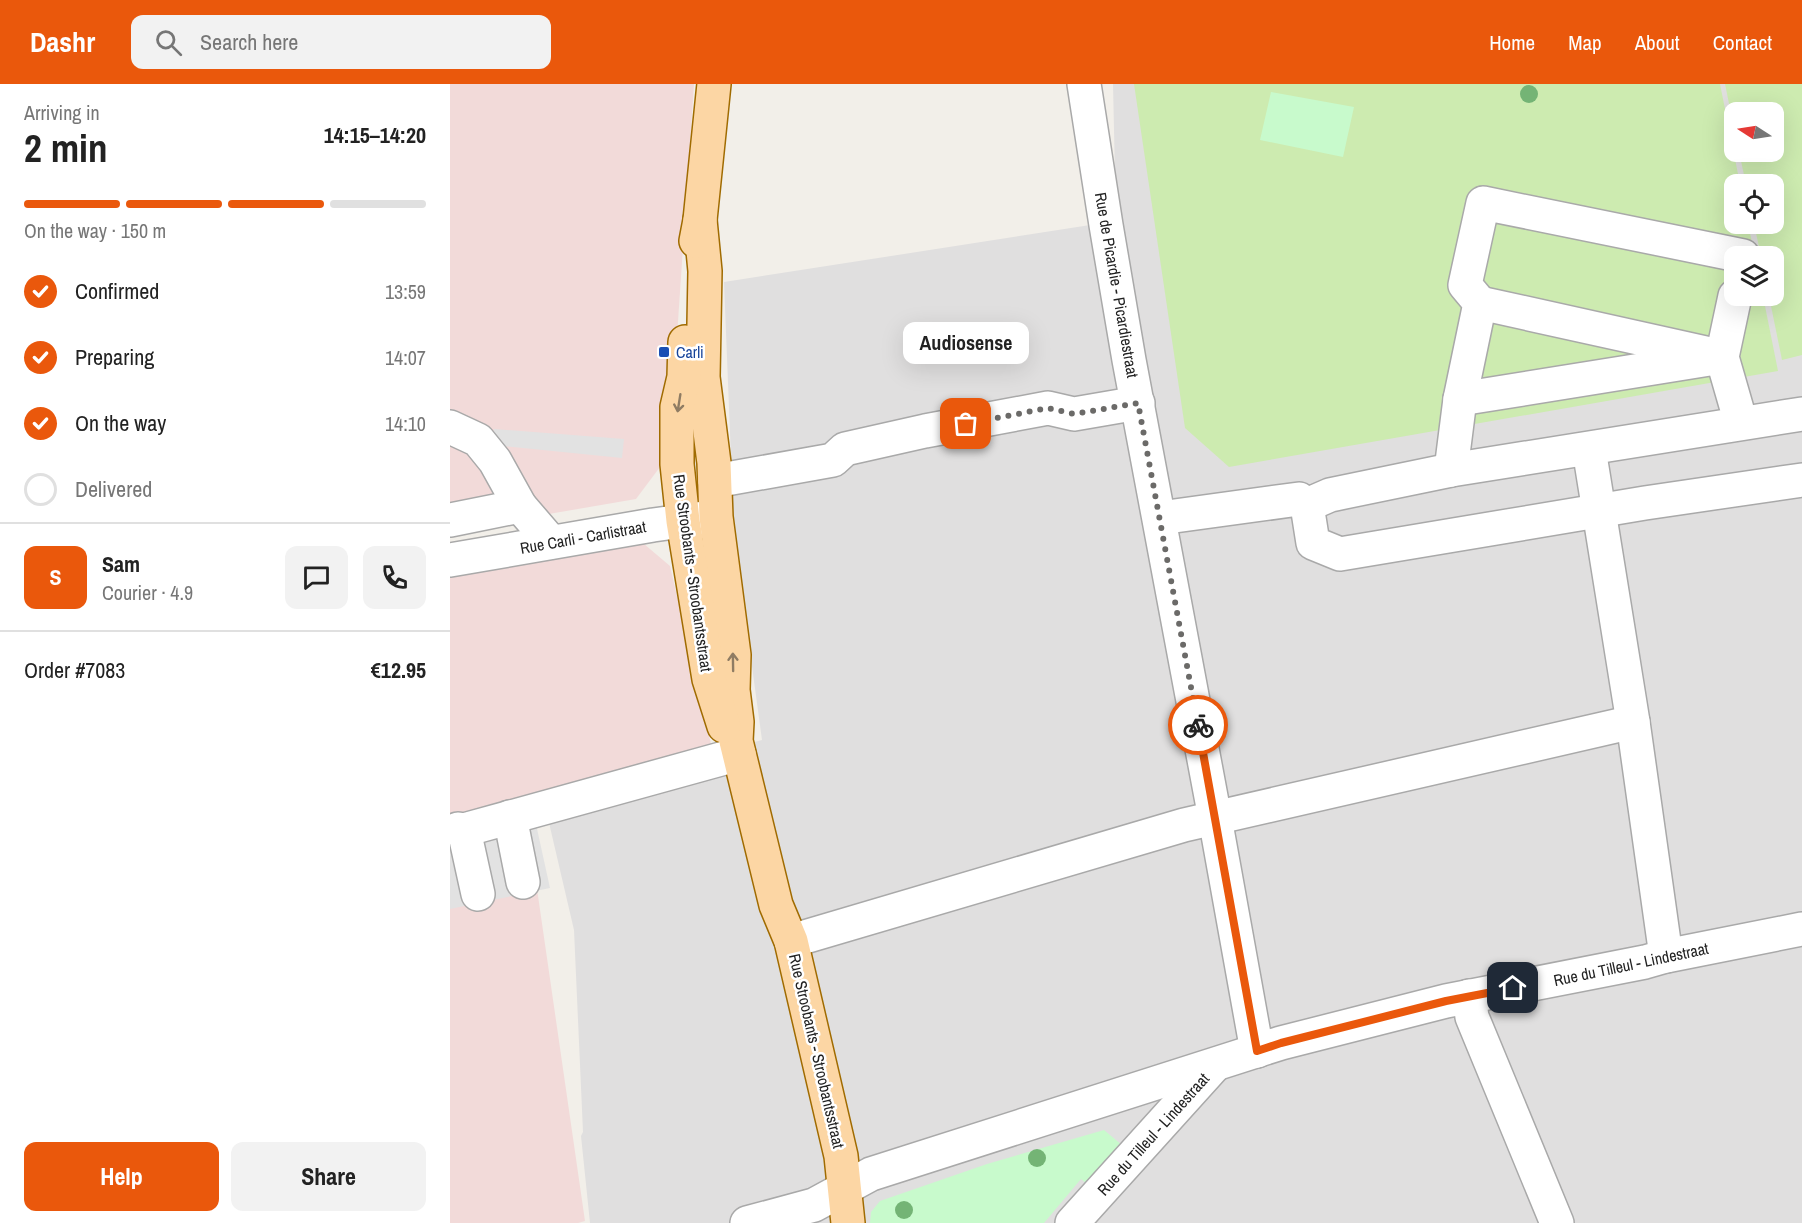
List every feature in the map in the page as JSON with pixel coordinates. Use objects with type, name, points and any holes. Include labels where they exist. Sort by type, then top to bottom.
[{"type":"main road","name":"Rue Stroobants - Stroobantsstraat","points":[[714,84],[700,220],[690,269],[684,376],[677,408],[677,464],[683,521],[709,679],[722,724],[738,748]]},
{"type":"main road","name":"Rue Stroobants - Stroobantsstraat","points":[[700,220],[705,271],[703,377],[714,463],[716,517],[734,656],[733,690],[738,748],[776,906],[791,941],[841,1156],[848,1223]]},
{"type":"street","name":"Rue de Picardie - Picardiestraat","points":[[1084,84],[1106,225],[1257,1051]]},
{"type":"street","points":[[1722,357],[1480,303],[1465,285],[1483,203],[1724,252]]},
{"type":"street","points":[[1451,470],[1460,399],[1480,303]]},
{"type":"street","points":[[1733,306],[1722,357],[1741,423]]},
{"type":"street","points":[[1460,399],[1722,357]]},
{"type":"street","points":[[715,482],[833,460],[845,449],[1048,408],[1074,414],[1138,403]]},
{"type":"street","points":[[1307,505],[1330,495],[1451,470],[1802,414]]},
{"type":"street","points":[[450,427],[478,440],[495,461],[520,506],[551,542]]},
{"type":"street","points":[[1589,449],[1633,722],[1666,956]]},
{"type":"street","points":[[1160,519],[1299,499],[1307,505],[1312,543],[1340,554],[1802,480]]},
{"type":"street","points":[[450,520],[520,506]]},
{"type":"street","name":"Rue Carli - Carlistraat","points":[[450,560],[716,517]]},
{"type":"street","points":[[791,941],[1184,825],[1633,722]]},
{"type":"street","points":[[478,894],[461,829],[510,817],[738,748]]},
{"type":"street","points":[[510,817],[523,882]]},
{"type":"street","name":"Rue du Tilleul - Lindestraat","points":[[1072,1223],[1214,1065],[1281,1043],[1469,996],[1802,929]]},
{"type":"street","points":[[1469,996],[1472,1017],[1557,1223]]},
{"type":"street","points":[[747,1223],[814,1205],[871,1174],[1214,1065]]},
{"type":"shaded area","points":[[450,84],[694,84],[669,455],[636,499],[450,531]]},
{"type":"shaded area","points":[[1113,84],[1802,84],[1802,1223],[590,1223],[581,1136],[583,1132],[574,930],[543,797],[762,740],[734,534],[724,282],[1116,221]]},
{"type":"shaded area","points":[[494,429],[624,439],[622,458],[492,445]]},
{"type":"shaded area","points":[[637,538],[670,566],[711,744],[524,799],[585,1221],[578,1223],[450,1223],[450,573]]},
{"type":"shaded area","points":[[534,815],[550,888],[450,909],[450,832]]},
{"type":"green space","points":[[1134,84],[1720,84],[1724,104],[1724,162],[1736,162],[1738,174],[1724,174],[1724,234],[1750,234],[1753,246],[1724,246],[1724,306],[1765,306],[1778,371],[1229,467],[1185,428]]},
{"type":"green space","points":[[1725,84],[1802,84],[1802,355],[1782,360],[1771,306],[1784,306],[1784,246],[1759,246],[1756,234],[1784,234],[1784,174],[1744,174],[1741,162],[1784,162],[1784,102],[1729,102]]},
{"type":"green space","points":[[1271,92],[1354,107],[1343,157],[1260,140]]},
{"type":"green space","points":[[1104,1130],[1128,1150],[1093,1189],[1081,1179],[1044,1223],[870,1223],[871,1212],[880,1201],[987,1164]]},
{"type":"way so far","points":[[966,424],[1048,408],[1074,414],[1138,403],[1198,725]]},
{"type":"place","name":"Carli","points":[[664,352]]},
{"type":"place","name":"Audiosense","points":[[966,424]]},
{"type":"route","points":[[1198,725],[1257,1051],[1446,1001],[1513,988]]}]
